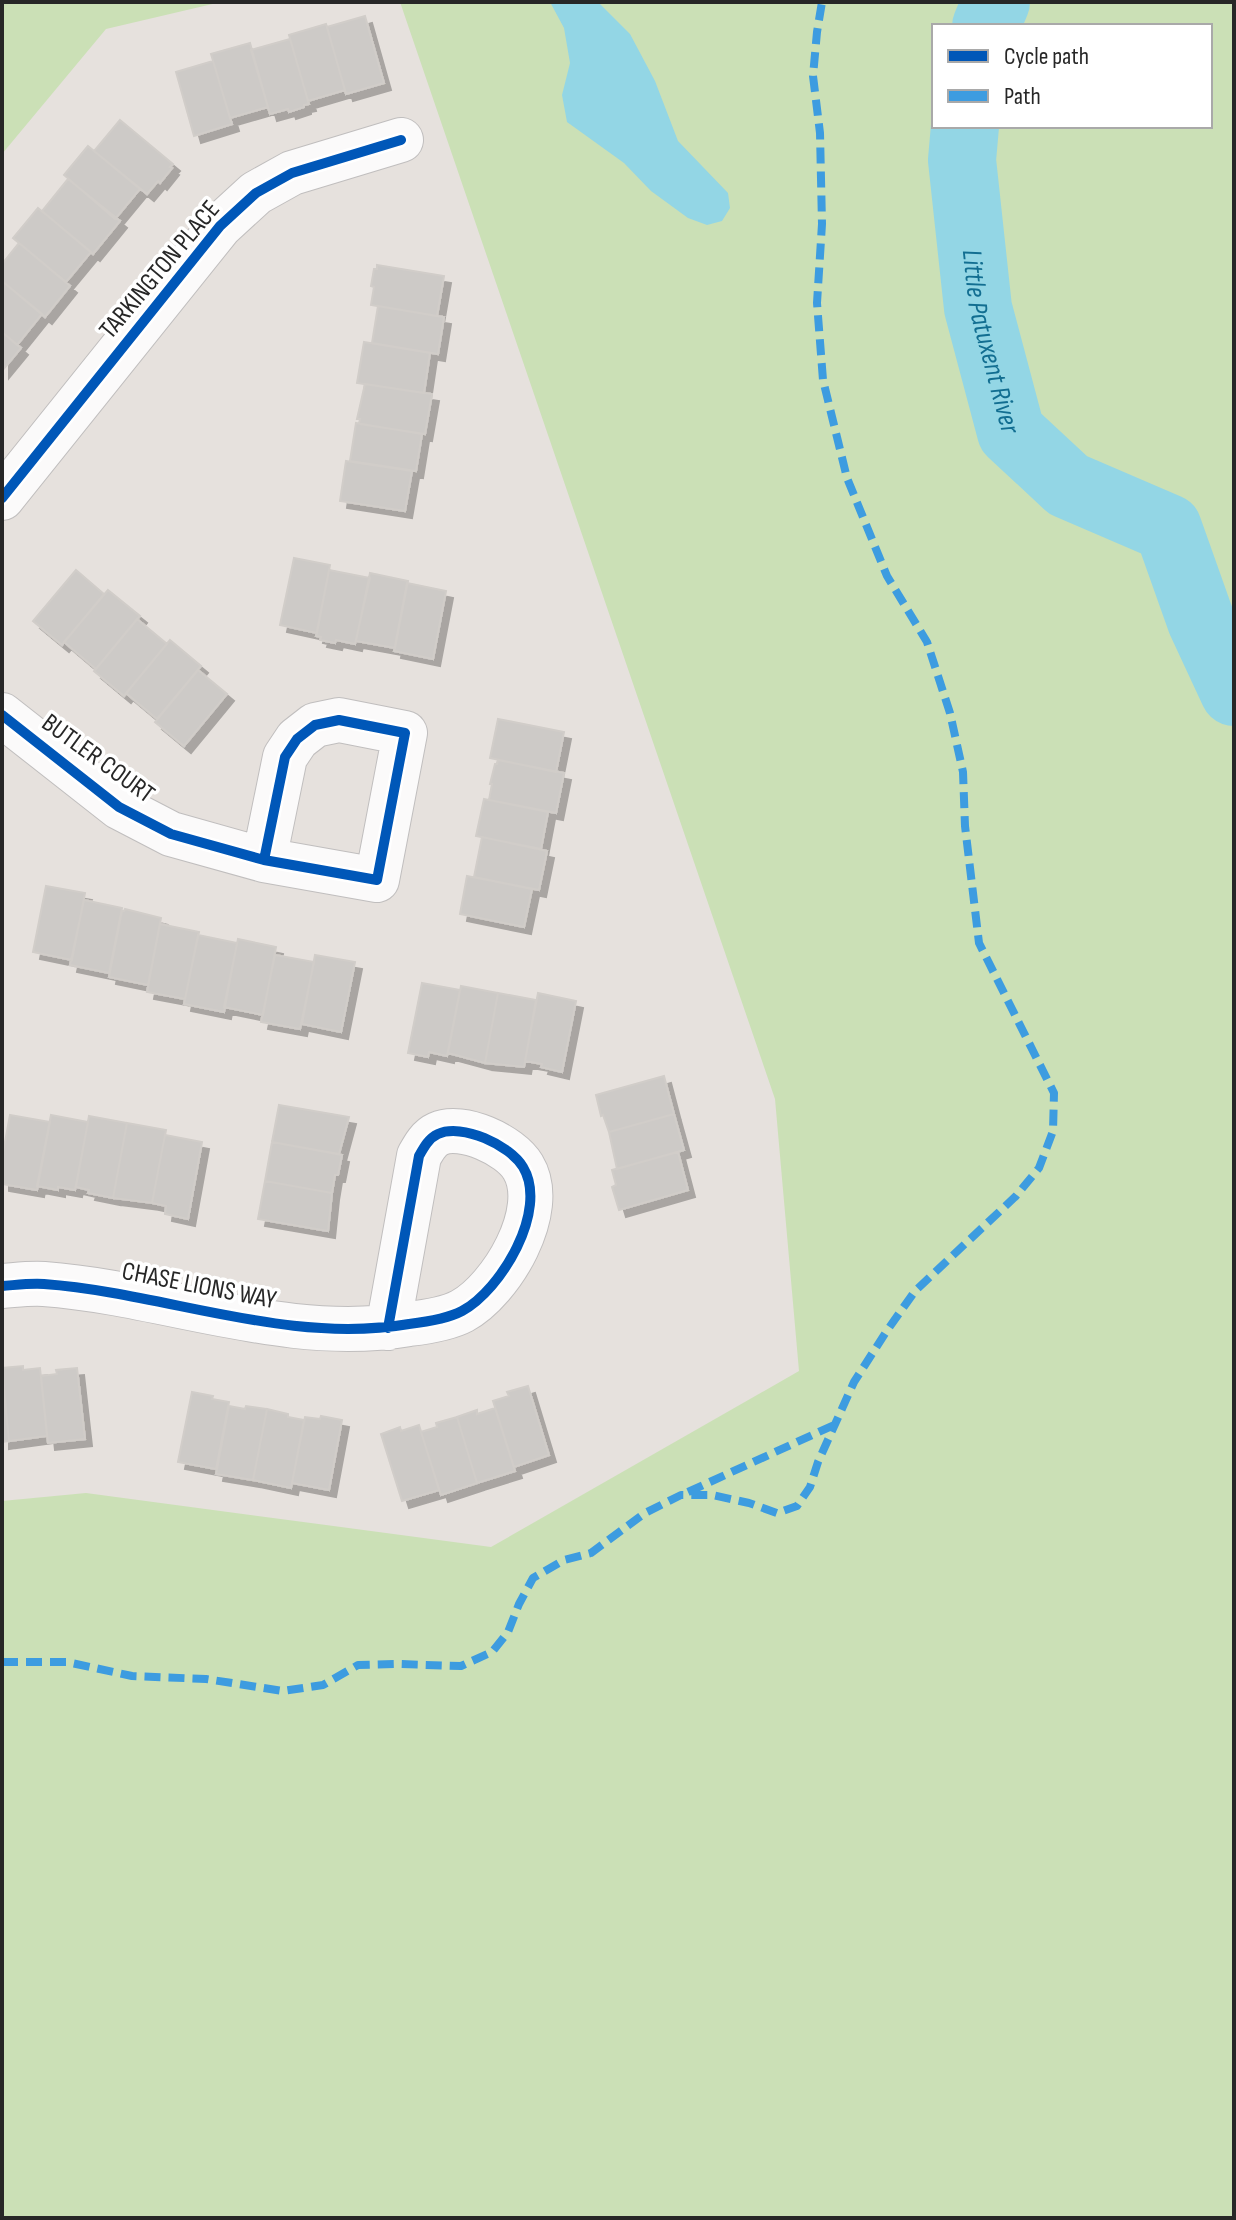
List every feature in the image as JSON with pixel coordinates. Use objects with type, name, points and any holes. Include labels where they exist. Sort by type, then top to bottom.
[{"type":"street","name":"TARKINGTON PLACE","points":[[2,498],[220,226],[256,193],[292,173],[401,140]]},
{"type":"street","name":"BUTLER COURT","points":[[2,715],[119,807],[171,834],[264,860]]},
{"type":"street","name":"CHASE LIONS WAY","points":[[2,1286],[41,1284],[108,1292],[292,1326],[388,1328]]},
{"type":"green space","points":[[2,2],[221,2],[106,29],[2,154]]},
{"type":"green space","points":[[400,2],[1234,2],[1234,2218],[2,2218],[2,1501],[86,1493],[491,1547],[799,1371],[775,1099]]},
{"type":"water","points":[[550,2],[598,2],[630,34],[655,81],[678,141],[728,193],[730,208],[722,221],[707,225],[688,218],[651,191],[624,163],[567,122],[562,95],[570,63],[564,28]]},
{"type":"building","points":[[365,16],[384,83],[346,94],[327,27]]},
{"type":"building","points":[[326,24],[345,90],[308,101],[289,35]]},
{"type":"building","points":[[290,39],[309,104],[289,112],[288,109],[270,114],[251,50]]},
{"type":"building","points":[[250,43],[268,107],[230,118],[211,54]]},
{"type":"building","points":[[213,61],[232,124],[194,136],[176,72]]},
{"type":"building","points":[[120,120],[173,164],[160,183],[158,181],[147,194],[94,151]]},
{"type":"building","points":[[88,146],[140,189],[115,219],[64,175]]},
{"type":"building","points":[[68,179],[120,221],[93,254],[42,211]]},
{"type":"building","points":[[38,208],[91,252],[66,282],[13,238]]},
{"type":"building","points":[[19,243],[70,286],[45,317],[2,281],[2,264]]},
{"type":"building","points":[[377,265],[444,276],[437,316],[371,305],[374,287],[371,286]]},
{"type":"building","points":[[2,281],[42,314],[17,345],[2,332]]},
{"type":"building","points":[[378,306],[444,317],[438,354],[372,343]]},
{"type":"building","points":[[2,332],[21,348],[2,371]]},
{"type":"building","points":[[364,342],[430,353],[424,393],[357,383]]},
{"type":"building","points":[[365,384],[432,394],[425,434],[359,424],[360,419],[357,419]]},
{"type":"building","points":[[356,423],[422,434],[416,471],[350,461]]},
{"type":"building","points":[[346,461],[412,471],[405,511],[340,501]]},
{"type":"building","points":[[294,558],[330,565],[317,633],[280,625]]},
{"type":"building","points":[[76,570],[104,594],[62,645],[33,621]]},
{"type":"building","points":[[329,570],[370,578],[355,644],[320,640],[321,637],[316,636]]},
{"type":"building","points":[[370,573],[408,581],[395,648],[356,641]]},
{"type":"building","points":[[407,583],[446,591],[433,659],[394,651]]},
{"type":"building","points":[[108,590],[140,616],[96,669],[64,642]]},
{"type":"building","points":[[137,619],[167,644],[124,696],[94,671]]},
{"type":"building","points":[[170,640],[201,666],[157,719],[126,693]]},
{"type":"building","points":[[198,670],[227,694],[184,746],[155,722]]},
{"type":"building","points":[[498,719],[564,732],[556,772],[490,758]]},
{"type":"building","points":[[498,760],[564,773],[556,813],[489,800],[490,784]]},
{"type":"building","points":[[484,799],[548,812],[541,849],[476,836]]},
{"type":"building","points":[[482,837],[547,851],[539,890],[474,877]]},
{"type":"building","points":[[467,876],[532,889],[524,927],[460,914]]},
{"type":"building","points":[[46,886],[85,893],[72,960],[33,952]]},
{"type":"building","points":[[84,900],[122,908],[109,973],[70,965]]},
{"type":"building","points":[[125,909],[161,918],[148,985],[109,977],[122,911]]},
{"type":"building","points":[[160,924],[199,932],[185,999],[147,992]]},
{"type":"building","points":[[198,935],[237,943],[224,1012],[184,1004]]},
{"type":"building","points":[[238,939],[276,947],[263,1015],[224,1007]]},
{"type":"building","points":[[275,955],[314,962],[300,1029],[261,1022]]},
{"type":"building","points":[[315,955],[355,962],[341,1032],[302,1024]]},
{"type":"building","points":[[422,983],[460,990],[447,1056],[429,1052],[428,1057],[408,1053]]},
{"type":"building","points":[[461,986],[498,993],[485,1063],[448,1053]]},
{"type":"building","points":[[498,993],[536,1000],[524,1067],[485,1063]]},
{"type":"building","points":[[538,993],[576,1001],[562,1072],[525,1061]]},
{"type":"building","points":[[664,1076],[674,1114],[609,1132],[596,1095]]},
{"type":"building","points":[[279,1105],[349,1117],[339,1154],[272,1142]]},
{"type":"building","points":[[674,1114],[684,1150],[617,1169],[609,1132]]},
{"type":"building","points":[[10,1115],[50,1122],[37,1190],[2,1184],[2,1158]]},
{"type":"building","points":[[51,1115],[88,1122],[75,1190],[37,1186]]},
{"type":"building","points":[[89,1116],[127,1123],[113,1198],[76,1187]]},
{"type":"building","points":[[127,1123],[166,1130],[152,1203],[113,1198]]},
{"type":"building","points":[[165,1135],[202,1142],[188,1219],[165,1214],[166,1206],[152,1203]]},
{"type":"building","points":[[272,1142],[342,1155],[332,1193],[265,1181]]},
{"type":"building","points":[[678,1152],[688,1190],[619,1210],[612,1187],[616,1185],[612,1170]]},
{"type":"building","points":[[265,1181],[332,1193],[328,1231],[258,1219]]},
{"type":"building","points":[[23,1366],[23,1370],[40,1368],[47,1436],[9,1441],[2,1368]]},
{"type":"building","points":[[77,1368],[85,1439],[48,1443],[41,1376],[57,1374],[56,1370]]},
{"type":"building","points":[[2,1375],[9,1441],[2,1442]]},
{"type":"building","points":[[528,1386],[549,1455],[514,1467],[493,1401],[509,1396],[507,1392]]},
{"type":"building","points":[[192,1392],[229,1402],[216,1469],[178,1462]]},
{"type":"building","points":[[229,1406],[267,1409],[253,1480],[216,1474]]},
{"type":"building","points":[[495,1408],[515,1471],[477,1483],[457,1417]]},
{"type":"building","points":[[267,1409],[304,1420],[291,1488],[253,1480]]},
{"type":"building","points":[[321,1416],[342,1420],[329,1490],[292,1483],[305,1417],[320,1419]]},
{"type":"building","points":[[457,1417],[477,1483],[441,1495],[421,1432],[437,1427],[436,1423]]},
{"type":"building","points":[[419,1425],[439,1490],[402,1501],[381,1434],[400,1427],[401,1431]]},
{"type":"waterway","name":"Little Patuxent River","points":[[987,24],[996,2]]},
{"type":"waterway","name":"Little Patuxent River","points":[[965,128],[962,160],[978,308],[1011,432],[1068,485],[1168,528],[1201,621],[1234,692]]},
{"type":"marked path","points":[[2,1662],[67,1662],[132,1676],[206,1679],[283,1691],[323,1685],[358,1665],[461,1666],[492,1652],[508,1632],[533,1578],[564,1560],[591,1553],[645,1513],[681,1495],[712,1495],[777,1513],[797,1506],[810,1487],[854,1382],[915,1291],[1016,1196],[1039,1168],[1053,1131],[1054,1093],[979,943],[965,826],[963,772],[950,713],[927,642],[887,576],[847,478],[823,380],[817,303],[822,224],[820,133],[813,76],[822,2]]},
{"type":"marked path","points":[[688,1492],[834,1425]]},
{"type":"cycle path","points":[[2,498],[220,226],[256,193],[292,173],[401,140]]},
{"type":"cycle path","points":[[2,715],[119,807],[171,834],[264,860],[377,880],[405,733],[339,720],[315,725],[297,739],[285,757],[264,860]]},
{"type":"cycle path","points":[[2,1286],[39,1284],[90,1289],[272,1323],[317,1328],[363,1329],[409,1324],[443,1318],[462,1311],[492,1286],[517,1247],[525,1226],[530,1205],[529,1185],[523,1167],[497,1144],[472,1134],[448,1131],[429,1140],[423,1149],[419,1156],[388,1328]]}]
